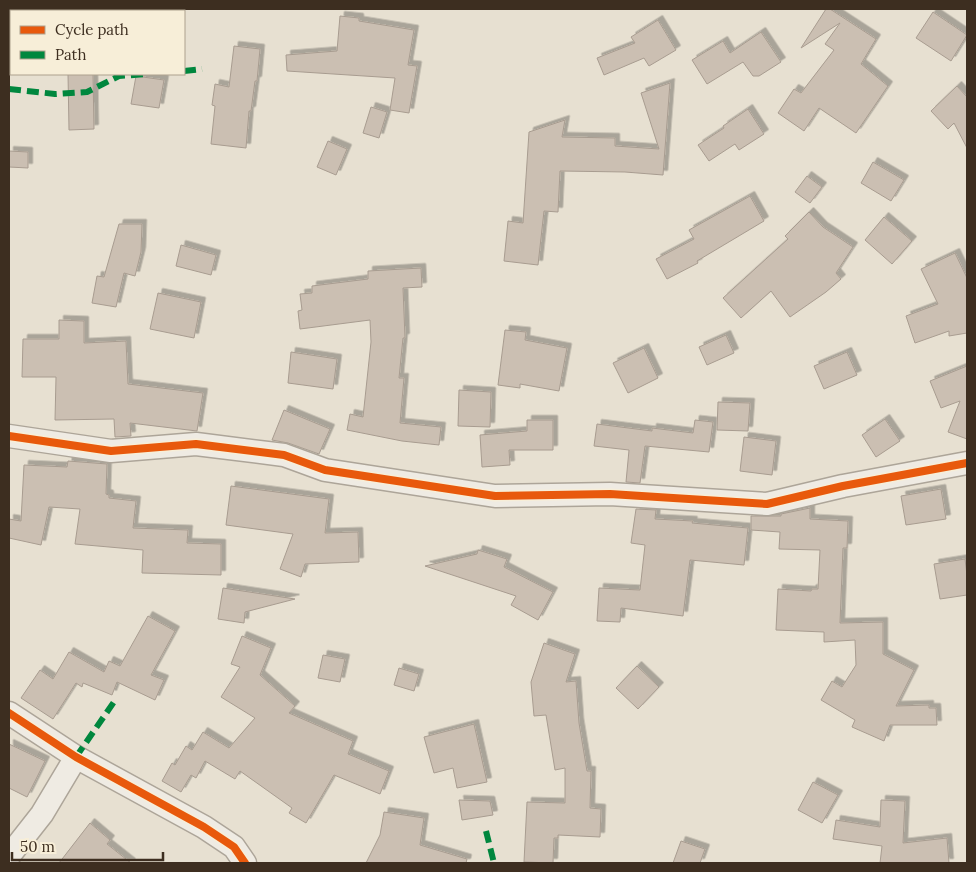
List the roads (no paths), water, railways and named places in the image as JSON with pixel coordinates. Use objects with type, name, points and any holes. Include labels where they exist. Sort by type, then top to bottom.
[{"type":"street","points":[[9,436],[111,451],[196,444],[284,456],[325,470],[496,496],[610,494],[767,504],[842,486],[967,462]]},
{"type":"street","points":[[9,713],[76,756],[204,827],[234,847],[244,863]]},
{"type":"street","points":[[9,856],[42,814],[76,756]]}]
